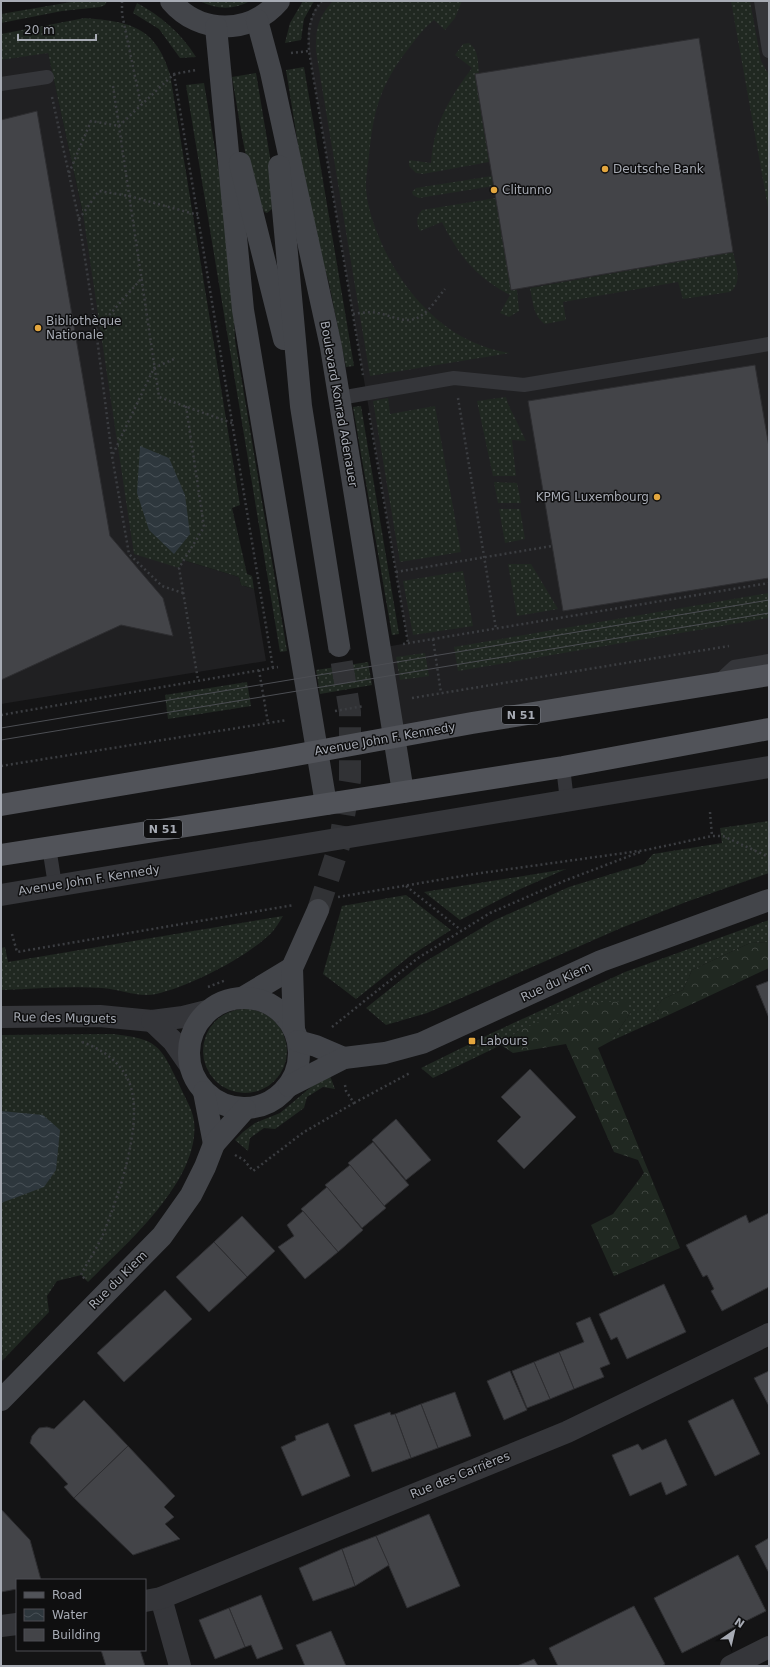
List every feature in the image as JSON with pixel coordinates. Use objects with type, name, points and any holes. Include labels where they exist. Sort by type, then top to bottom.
[{"type":"main road","points":[[171,1],[179,10],[196,21],[216,27],[237,27],[257,20],[272,10],[279,1]]},
{"type":"main road","name":"Boulevard Konrad Adenauer","points":[[257,20],[271,72],[331,348],[403,792]]},
{"type":"main road","points":[[216,27],[220,82],[243,310],[326,804]]},
{"type":"main road","points":[[271,72],[301,406],[339,646]]},
{"type":"main road","points":[[220,82],[301,406]]},
{"type":"main road","name":"Avenue John F. Kennedy","points":[[1,805],[317,752],[394,737],[769,675]]},
{"type":"main road","name":"N 51","points":[[1,855],[563,767],[769,729]]},
{"type":"main road","name":"Rue du Kiem","points":[[288,1086],[344,1058],[385,1053],[422,1043],[601,961],[769,900]]},
{"type":"main road","points":[[292,968],[298,1064],[288,1086],[280,1095],[269,1103],[257,1107],[245,1109],[222,1105],[204,1092],[197,1084],[189,1064],[188,1052],[191,1035],[199,1020],[207,1011],[218,1003],[244,997],[292,968],[326,904]]},
{"type":"main road","points":[[244,997],[268,1003],[283,1015],[296,1035],[316,1046],[344,1058]]},
{"type":"main road","points":[[204,1092],[214,1144]]},
{"type":"main road","name":"Rue du Kiem","points":[[1,1400],[162,1236],[191,1195],[205,1168],[214,1144],[245,1109]]},
{"type":"street","name":"Avenue John F. Kennedy","points":[[1,895],[769,767]]},
{"type":"street","name":"Rue des Muguets","points":[[1,1017],[100,1016],[152,1021],[183,1017],[207,1011]]},
{"type":"street","points":[[152,1021],[172,1041],[189,1064]]},
{"type":"street","name":"Rue des Carrières","points":[[153,1599],[567,1432],[769,1334]]},
{"type":"street","points":[[153,1599],[180,1666]]},
{"type":"street","points":[[1,1626],[16,1624]]},
{"type":"street","points":[[731,1666],[769,1647]]},
{"type":"lane","points":[[761,1],[769,51]]},
{"type":"lane","points":[[1,84],[47,77]]},
{"type":"lane","points":[[340,398],[454,378],[524,385],[769,344]]},
{"type":"lane","points":[[717,683],[734,667],[769,661]]},
{"type":"lane","points":[[563,767],[567,801]]},
{"type":"lane","points":[[49,847],[55,885]]},
{"type":"path","points":[[122,1],[122,14],[141,105]]},
{"type":"path","points":[[322,1],[314,10],[308,29],[309,51],[408,643],[769,583]]},
{"type":"path","points":[[1,714],[273,668],[174,74],[118,126]]},
{"type":"path","points":[[47,77],[78,220],[96,330],[112,456],[129,554],[162,586],[183,592]]},
{"type":"path","points":[[113,86],[159,397],[232,423]]},
{"type":"path","points":[[69,173],[91,121],[118,126]]},
{"type":"path","points":[[78,220],[98,191],[129,196],[198,215]]},
{"type":"path","points":[[96,330],[141,278]]},
{"type":"path","points":[[353,314],[376,312],[397,320],[407,321],[416,319],[429,309],[444,289]]},
{"type":"path","points":[[112,456],[154,368],[174,359]]},
{"type":"path","points":[[454,378],[496,628]]},
{"type":"path","points":[[186,406],[204,527],[179,568],[198,680]]},
{"type":"path","points":[[396,572],[552,546]]},
{"type":"path","points":[[433,639],[441,693]]},
{"type":"path","points":[[1,766],[311,716],[730,645]]},
{"type":"path","points":[[260,670],[268,723]]},
{"type":"path","points":[[710,812],[712,836]]},
{"type":"path","points":[[326,904],[405,886],[474,874],[646,850],[712,836],[723,836],[769,857]]},
{"type":"path","points":[[330,1028],[418,958],[490,913],[564,881],[646,850]]},
{"type":"path","points":[[405,886],[461,930]]},
{"type":"path","points":[[12,934],[17,952],[296,905]]},
{"type":"path","points":[[204,989],[216,982],[232,978]]},
{"type":"path","points":[[78,1040],[91,1045],[112,1058],[126,1074],[133,1095],[134,1121],[129,1153],[103,1233],[81,1275],[103,1295]]},
{"type":"path","points":[[214,1144],[244,1160],[253,1171],[304,1132],[354,1103],[346,1091],[344,1080],[344,1058]]},
{"type":"shaded area","points":[[322,1],[769,1],[769,675],[394,737],[380,648],[408,643],[309,51],[308,29],[314,10]]},
{"type":"shaded area","points":[[48,52],[83,214],[183,560],[239,577],[241,585],[254,589],[266,661],[1,704],[1,60]]},
{"type":"green space","points":[[77,1],[107,1],[105,5],[100,7],[62,11],[1,23],[1,14]]},
{"type":"green space","points":[[200,1],[250,1],[238,6],[225,8],[213,6]]},
{"type":"green space","points":[[303,1],[314,1],[304,19],[301,40],[285,43],[290,23]]},
{"type":"green space","points":[[333,1],[462,1],[455,18],[445,30],[434,20],[425,28],[401,58],[386,84],[373,123],[366,178],[367,198],[378,235],[399,276],[413,295],[429,312],[447,327],[466,339],[487,348],[510,353],[370,376],[316,51],[318,24]]},
{"type":"green space","points":[[731,1],[750,1],[761,61],[769,75],[769,213]]},
{"type":"green space","points":[[137,3],[170,26],[184,40],[196,57],[180,58],[159,29],[133,13]]},
{"type":"green space","points":[[85,18],[115,22],[128,25],[139,30],[148,36],[157,46],[164,58],[170,74],[240,505],[232,508],[247,574],[252,576],[254,589],[241,585],[239,577],[183,560],[179,568],[134,554],[83,214],[48,53],[1,60],[1,34]]},
{"type":"green space","points":[[469,43],[475,49],[477,57],[479,74],[475,74],[489,162],[423,174],[416,173],[409,166],[409,160],[431,163],[435,136],[444,112],[456,90],[472,68],[455,55],[463,44]]},
{"type":"green space","points":[[304,67],[354,366],[346,367],[329,283],[310,220],[286,70]]},
{"type":"green space","points":[[256,73],[270,157],[272,209],[267,213],[261,207],[250,173],[232,77]]},
{"type":"green space","points":[[204,83],[231,245],[235,340],[287,651],[280,652],[186,85]]},
{"type":"green space","points":[[492,176],[493,186],[419,198],[413,195],[412,192],[416,188]]},
{"type":"green space","points":[[496,198],[511,290],[517,290],[519,311],[509,317],[500,313],[510,295],[478,273],[462,255],[442,222],[420,231],[417,223],[422,210]]},
{"type":"green space","points":[[733,252],[738,274],[736,284],[730,292],[683,299],[678,282],[563,302],[566,320],[545,324],[538,317],[534,308],[530,288]]},
{"type":"green space","points":[[506,397],[526,441],[512,440],[516,476],[493,476],[477,401]]},
{"type":"green space","points":[[388,398],[390,414],[435,406],[461,552],[400,562],[373,401]]},
{"type":"green space","points":[[361,406],[399,634],[392,635],[353,407]]},
{"type":"green space","points":[[494,482],[517,483],[521,503],[498,503]]},
{"type":"green space","points":[[499,509],[520,509],[525,539],[505,543]]},
{"type":"green space","points":[[508,564],[531,564],[558,609],[517,616]]},
{"type":"green space","points":[[463,571],[473,626],[413,635],[403,581]]},
{"type":"green space","points":[[769,593],[769,618],[458,671],[454,647]]},
{"type":"green space","points":[[425,653],[429,676],[400,680],[396,657]]},
{"type":"green space","points":[[368,662],[372,685],[320,694],[316,670]]},
{"type":"green space","points":[[247,682],[251,706],[168,719],[165,695]]},
{"type":"green space","points":[[769,821],[769,873],[686,902],[621,928],[427,1013],[386,1025],[366,1008],[421,964],[495,920],[569,887],[644,864],[653,854],[722,843],[720,828]]},
{"type":"green space","points":[[566,869],[518,890],[460,920],[424,892]]},
{"type":"green space","points":[[406,895],[451,930],[410,956],[356,999],[323,974],[342,906]]},
{"type":"green space","points":[[283,916],[273,931],[263,941],[235,960],[185,985],[156,994],[143,995],[89,987],[1,990],[1,948],[5,947],[8,962]]},
{"type":"green space","points":[[769,920],[769,942],[750,943],[692,970],[683,990],[663,999],[654,1010],[660,1019],[611,1041],[631,1012],[518,1031],[501,1045],[433,1078],[421,1068],[494,1032],[625,972]]},
{"type":"green space","points":[[769,942],[769,968],[660,1019],[654,1010],[663,999],[683,990],[692,970],[750,943]]},
{"type":"green space","points":[[627,1001],[631,1012],[611,1041],[598,1048],[680,1248],[614,1276],[591,1225],[613,1214],[644,1173],[638,1160],[614,1152],[566,1044],[513,1053],[501,1045],[518,1031],[582,1003]]},
{"type":"green space","points":[[245,1009],[261,1012],[275,1021],[284,1035],[287,1051],[284,1067],[275,1081],[261,1090],[245,1093],[229,1090],[215,1081],[206,1067],[203,1051],[206,1035],[215,1021],[229,1012]]},
{"type":"green space","points":[[113,1034],[148,1041],[161,1051],[172,1069],[189,1106],[194,1121],[193,1143],[186,1166],[158,1210],[121,1250],[88,1282],[81,1275],[57,1281],[47,1296],[49,1312],[1,1362],[1,1035]]},
{"type":"green space","points":[[330,1076],[335,1089],[323,1087],[307,1097],[304,1108],[275,1129],[264,1128],[250,1138],[248,1151],[235,1140],[255,1123],[280,1113],[317,1082]]},
{"type":"water","points":[[140,446],[169,458],[185,495],[190,534],[174,554],[149,530],[137,493]]},
{"type":"water","points":[[1,1111],[43,1115],[60,1130],[56,1170],[44,1187],[1,1203]]},
{"type":"building","name":"Deutsche Bank","points":[[699,38],[733,252],[511,290],[475,74]]},
{"type":"building","name":"Bibliothèque Nationale","points":[[37,111],[110,536],[163,598],[173,636],[121,625],[1,680],[1,120]]},
{"type":"building","name":"KPMG Luxembourg","points":[[755,365],[769,447],[769,578],[563,611],[528,401]]},
{"type":"building","points":[[769,981],[769,1018],[756,986]]},
{"type":"building","points":[[530,1069],[576,1117],[524,1169],[497,1141],[521,1117],[501,1097]]},
{"type":"building","points":[[396,1119],[431,1160],[406,1180],[372,1140]]},
{"type":"building","points":[[373,1142],[409,1185],[384,1206],[348,1163]]},
{"type":"building","points":[[350,1165],[386,1208],[362,1228],[325,1185]]},
{"type":"building","points":[[327,1187],[363,1230],[338,1252],[301,1209]]},
{"type":"building","points":[[303,1211],[338,1252],[305,1279],[278,1247],[294,1236],[287,1225]]},
{"type":"building","points":[[769,1213],[769,1287],[722,1311],[711,1291],[714,1289],[707,1275],[703,1277],[686,1245],[746,1215],[749,1223]]},
{"type":"building","points":[[242,1216],[275,1251],[247,1277],[214,1242]]},
{"type":"building","points":[[214,1242],[247,1277],[209,1312],[176,1277]]},
{"type":"building","points":[[664,1284],[686,1332],[627,1359],[617,1337],[611,1340],[599,1314]]},
{"type":"building","points":[[165,1290],[192,1319],[124,1382],[97,1353]]},
{"type":"building","points":[[590,1317],[610,1364],[600,1368],[604,1377],[574,1389],[559,1352],[584,1342],[576,1323]]},
{"type":"building","points":[[559,1352],[574,1389],[550,1399],[534,1362]]},
{"type":"building","points":[[534,1362],[550,1399],[527,1408],[512,1371]]},
{"type":"building","points":[[510,1371],[527,1410],[504,1420],[487,1381]]},
{"type":"building","points":[[769,1371],[769,1406],[754,1378]]},
{"type":"building","points":[[455,1392],[471,1436],[438,1448],[421,1404]]},
{"type":"building","points":[[733,1399],[760,1454],[715,1476],[688,1421]]},
{"type":"building","points":[[84,1400],[128,1446],[74,1498],[64,1487],[68,1484],[30,1443],[32,1436],[39,1428],[47,1427],[54,1429]]},
{"type":"building","points":[[421,1404],[438,1448],[411,1458],[395,1414]]},
{"type":"building","points":[[390,1412],[391,1415],[395,1414],[411,1458],[372,1472],[354,1425]]},
{"type":"building","points":[[328,1423],[350,1476],[302,1496],[281,1447],[296,1440],[295,1436]]},
{"type":"building","points":[[666,1439],[687,1485],[666,1495],[661,1482],[630,1496],[612,1455],[638,1444],[642,1450]]},
{"type":"building","points":[[128,1446],[175,1496],[164,1507],[174,1517],[165,1524],[180,1539],[133,1555],[74,1498]]},
{"type":"building","points":[[1,1509],[30,1540],[41,1579],[16,1579],[16,1589],[1,1592]]},
{"type":"building","points":[[429,1514],[460,1586],[407,1608],[376,1536]]},
{"type":"building","points":[[376,1536],[389,1565],[355,1586],[342,1549]]},
{"type":"building","points":[[769,1538],[769,1573],[755,1546]]},
{"type":"building","points":[[342,1549],[355,1586],[313,1601],[299,1568]]},
{"type":"building","points":[[738,1555],[766,1611],[682,1653],[654,1598]]},
{"type":"building","points":[[261,1595],[283,1649],[257,1659],[251,1645],[245,1647],[229,1608]]},
{"type":"building","points":[[634,1606],[665,1664],[662,1666],[558,1666],[549,1648]]},
{"type":"building","points":[[229,1608],[245,1647],[215,1659],[199,1620]]},
{"type":"building","points":[[331,1631],[346,1666],[305,1666],[296,1645]]},
{"type":"building","points":[[101,1651],[140,1651],[145,1666],[106,1666]]},
{"type":"building","points":[[534,1659],[538,1666],[517,1666]]},
{"type":"tunnel","points":[[318,910],[339,846],[350,780],[350,712],[339,646]]},
{"type":"tram line","points":[[1,728],[769,600]]},
{"type":"tram line","points":[[1,740],[769,613]]},
{"type":"place","name":"Deutsche Bank","points":[[605,169]]},
{"type":"place","name":"Clitunno","points":[[494,190]]},
{"type":"place","name":"Bibliothèque Nationale","points":[[38,328]]},
{"type":"place","name":"KPMG Luxembourg","points":[[657,497]]},
{"type":"place","name":"Labours","points":[[472,1041]]}]
